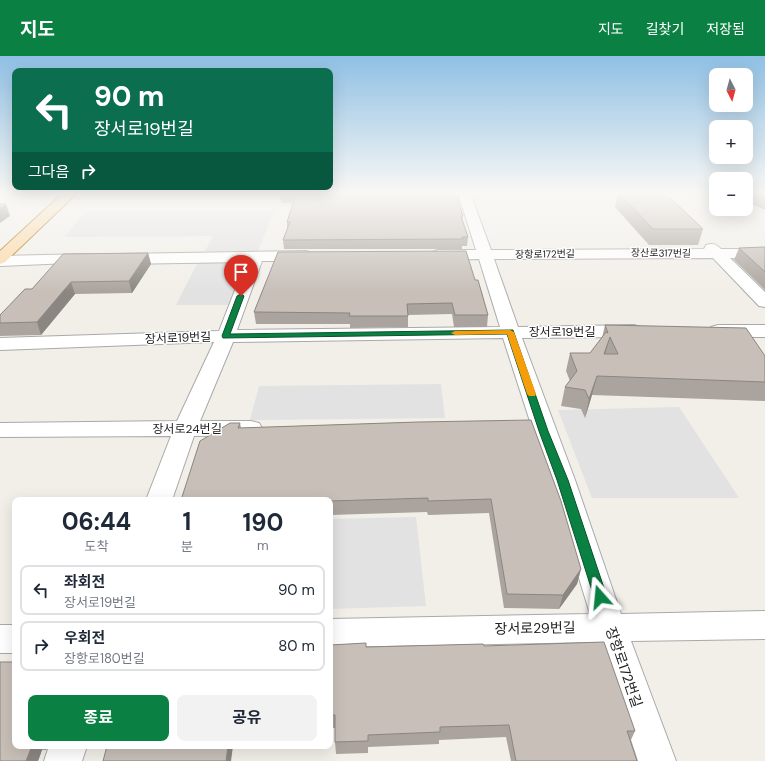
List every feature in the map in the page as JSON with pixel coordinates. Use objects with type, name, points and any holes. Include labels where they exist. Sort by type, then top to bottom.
[{"type":"main road","points":[[0,260],[37,226]]},
{"type":"street","name":"장항로172번길","points":[[474,226],[510,332],[530,425],[562,480],[610,627],[657,761]]},
{"type":"street","name":"장산로317번길","points":[[700,238],[765,302]]},
{"type":"street","name":"장항로172번길","points":[[484,255],[606,253]]},
{"type":"street","name":"장산로317번길","points":[[606,253],[717,254]]},
{"type":"street","points":[[717,254],[765,254]]},
{"type":"street","points":[[421,255],[484,255]]},
{"type":"street","points":[[160,497],[185,429],[226,336],[256,256]]},
{"type":"street","points":[[0,260],[319,256]]},
{"type":"street","name":"장서로19번길","points":[[0,344],[226,336],[654,331]]},
{"type":"street","points":[[701,331],[765,331]]},
{"type":"street","name":"장서로24번길","points":[[0,430],[273,428]]},
{"type":"street","name":"장서로29번길","points":[[333,633],[765,624]]},
{"type":"street","points":[[0,639],[12,639]]},
{"type":"street","points":[[63,761],[67,749]]},
{"type":"shaded area","points":[[73,226],[268,226],[258,251],[205,251],[213,236],[64,237]]},
{"type":"shaded area","points":[[198,262],[236,262],[245,267],[231,305],[176,305]]},
{"type":"shaded area","points":[[441,384],[445,418],[250,420],[259,386]]},
{"type":"shaded area","points":[[679,407],[739,498],[592,498],[558,410]]},
{"type":"shaded area","points":[[416,517],[426,606],[333,609],[333,519]]},
{"type":"building","points":[[288,226],[464,226],[468,237],[462,237],[463,239],[283,240]]},
{"type":"building","points":[[650,226],[700,226],[703,229],[653,229]]},
{"type":"building","points":[[765,247],[765,272],[739,248]]},
{"type":"building","points":[[466,251],[475,280],[478,280],[488,315],[455,315],[452,303],[407,304],[408,316],[349,316],[350,313],[254,312],[278,252]]},
{"type":"building","points":[[148,253],[129,281],[71,282],[37,322],[0,323],[0,315],[25,289],[32,289],[63,254]]},
{"type":"building","points":[[605,325],[746,328],[765,356],[765,382],[597,376],[589,399],[585,390],[565,387],[577,371],[570,353],[590,353],[606,332],[608,333]],"holes":[[[610,337],[618,354],[604,354]]]},
{"type":"building","points":[[531,420],[561,501],[581,569],[563,595],[507,594],[491,499],[428,501],[428,498],[333,501],[333,497],[182,497],[200,441],[230,423],[240,423],[238,428]]},
{"type":"building","points":[[604,642],[635,731],[627,731],[637,761],[516,761],[509,725],[440,727],[440,732],[368,735],[368,741],[335,742],[335,715],[333,715],[333,645],[366,643],[366,647],[483,644],[484,646]]},
{"type":"building","points":[[0,662],[12,662],[12,749],[31,749],[26,761],[0,761]]},
{"type":"building","points":[[106,749],[228,749],[226,761],[103,761]]},
{"type":"slow traffic","points":[[455,333],[510,332],[532,394]]},
{"type":"route","points":[[241,296],[226,336],[510,332],[562,480],[600,597]]}]
